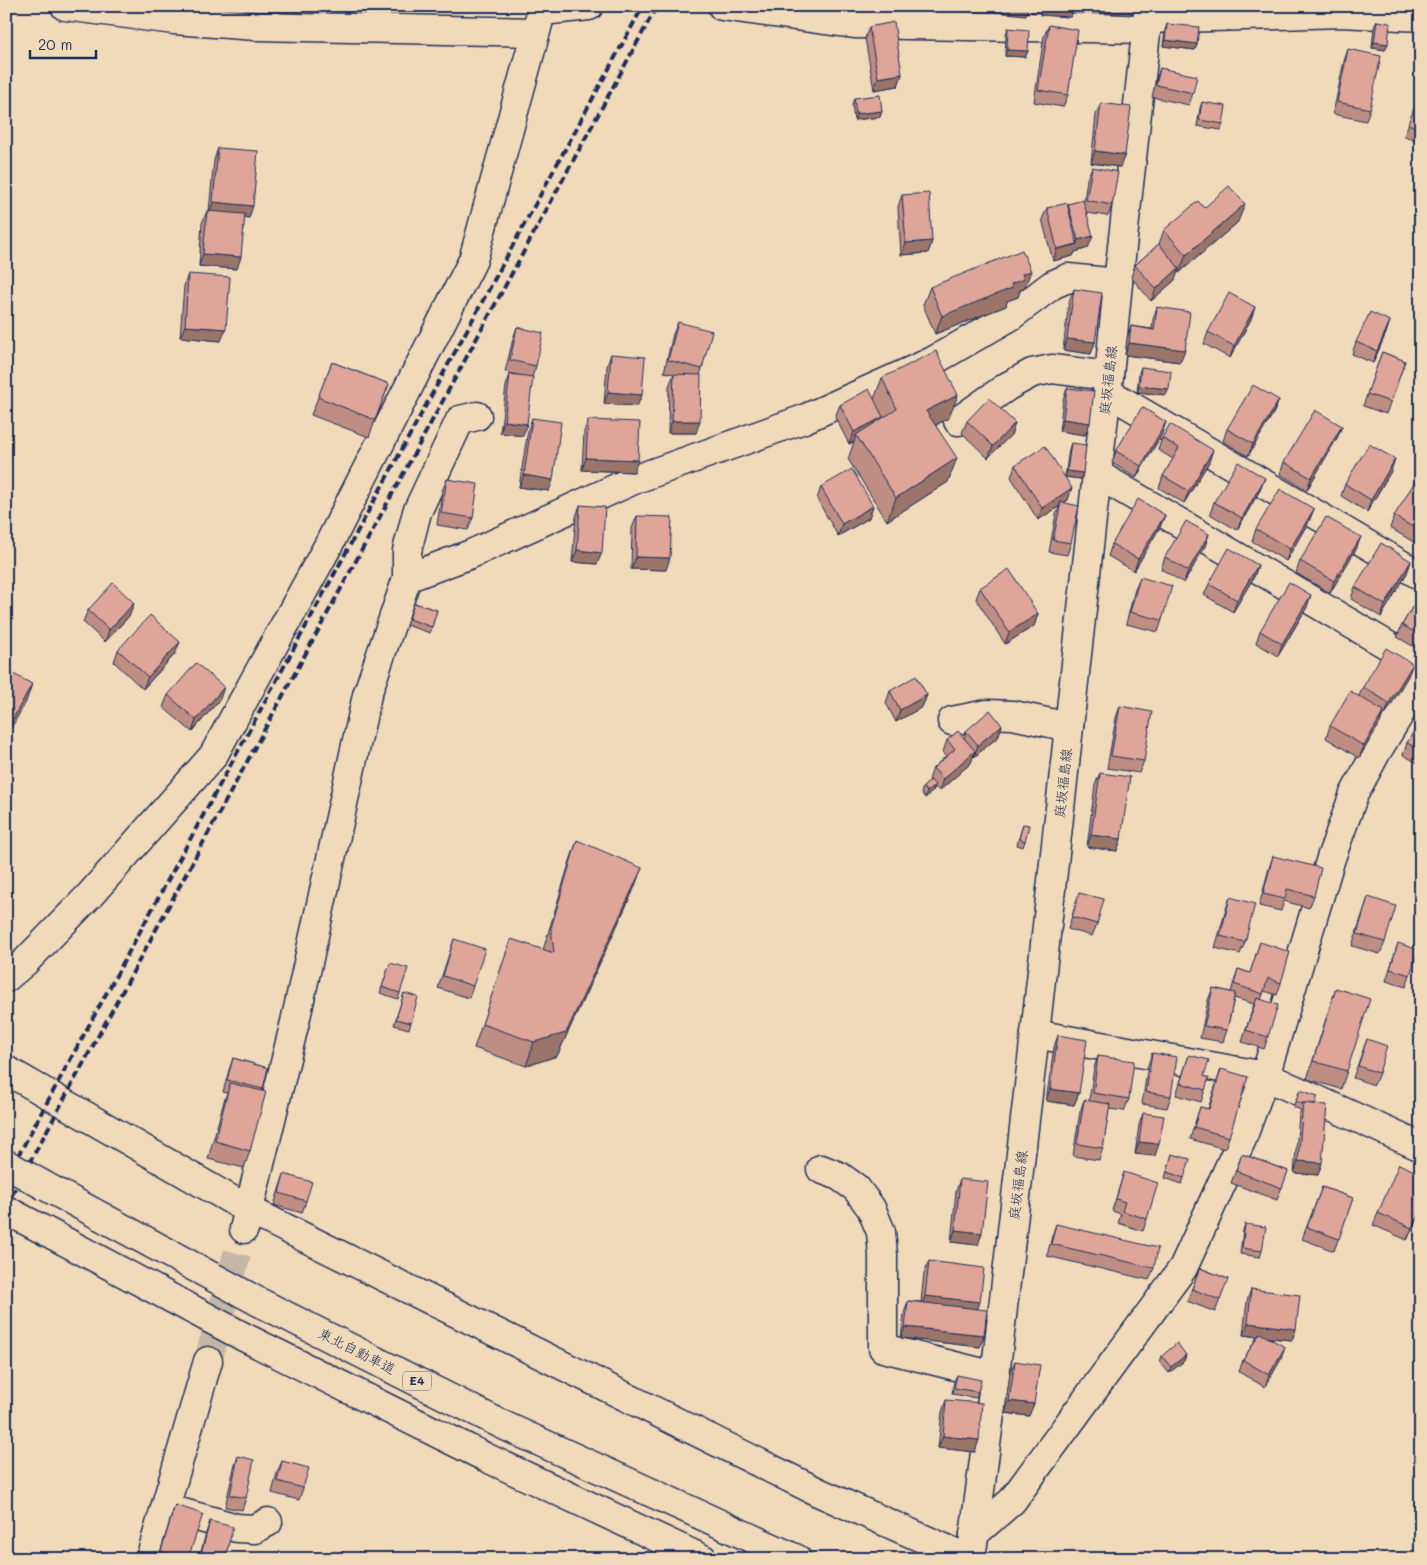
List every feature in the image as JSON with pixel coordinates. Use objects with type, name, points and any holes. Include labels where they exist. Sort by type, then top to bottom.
[{"type":"main road","points":[[65,6],[174,20],[256,26],[540,17],[589,6]]},
{"type":"main road","points":[[722,6],[854,24],[1394,11],[1421,17]]},
{"type":"main road","points":[[6,978],[25,962],[90,894],[213,756],[328,546],[473,260],[540,17]]},
{"type":"main road","name":"庭坂福島線","points":[[971,1550],[995,1376],[1035,1034],[1147,18]]},
{"type":"main road","points":[[407,578],[471,554],[636,479],[804,419],[933,361],[1011,316],[1052,285],[1068,278],[1118,284]]},
{"type":"main road","points":[[958,421],[1008,386],[1032,373],[1052,369],[1108,384],[1421,576]]},
{"type":"main road","points":[[246,1220],[295,1022],[367,695],[407,578],[407,551],[417,512],[460,420],[477,416]]},
{"type":"main road","points":[[1097,474],[1421,665]]},
{"type":"main road","points":[[6,1070],[246,1220],[818,1492],[971,1550],[1012,1500],[1182,1268],[1242,1139],[1265,1076],[1331,858],[1354,794],[1376,753],[1421,679]]},
{"type":"main road","points":[[952,721],[986,714],[1013,715],[1069,727]]},
{"type":"main road","points":[[1035,1034],[1265,1076],[1421,1148]]},
{"type":"main road","name":"東北自動車道","points":[[6,1164],[257,1301],[494,1420],[797,1559]]},
{"type":"main road","points":[[821,1169],[839,1176],[856,1188],[871,1208],[881,1232],[883,1255],[883,1348],[995,1376]]},
{"type":"main road","points":[[17,1215],[244,1337],[476,1453],[703,1559]]},
{"type":"main road","points":[[150,1559],[208,1361]]},
{"type":"main road","points":[[165,1508],[237,1528],[255,1529],[268,1522]]},
{"type":"building","points":[[1377,21],[1390,23],[1388,44],[1374,42]]},
{"type":"building","points":[[894,22],[902,74],[878,78],[869,27]]},
{"type":"building","points":[[1167,24],[1199,27],[1197,44],[1165,40]]},
{"type":"building","points":[[1049,25],[1078,30],[1068,95],[1038,90]]},
{"type":"building","points":[[1008,28],[1029,30],[1028,51],[1007,50]]},
{"type":"building","points":[[1348,49],[1381,56],[1370,109],[1337,102]]},
{"type":"building","points":[[1160,68],[1197,76],[1193,93],[1156,85]]},
{"type":"building","points":[[1421,91],[1421,129],[1408,124]]},
{"type":"building","points":[[880,95],[882,111],[856,114],[854,98]]},
{"type":"building","points":[[1202,102],[1226,106],[1223,124],[1199,120]]},
{"type":"building","points":[[1101,103],[1131,107],[1125,155],[1095,151]]},
{"type":"building","points":[[218,148],[258,151],[253,206],[213,202]]},
{"type":"building","points":[[1092,167],[1118,172],[1112,205],[1086,200]]},
{"type":"building","points":[[1229,186],[1245,204],[1186,255],[1164,230],[1198,201],[1204,208]]},
{"type":"building","points":[[929,193],[932,241],[906,243],[902,195]]},
{"type":"building","points":[[1083,200],[1093,236],[1078,240],[1068,204]]},
{"type":"building","points":[[1067,203],[1077,244],[1057,249],[1047,208]]},
{"type":"building","points":[[207,211],[245,214],[241,257],[203,254]]},
{"type":"building","points":[[1159,244],[1179,268],[1156,289],[1135,265]]},
{"type":"building","points":[[1022,250],[1031,271],[1022,274],[1024,279],[1011,284],[1012,288],[942,316],[930,287]]},
{"type":"building","points":[[188,274],[230,277],[226,329],[185,326]]},
{"type":"building","points":[[1074,289],[1102,293],[1095,342],[1067,339]]},
{"type":"building","points":[[1229,293],[1255,307],[1234,346],[1208,332]]},
{"type":"building","points":[[1157,307],[1190,312],[1185,350],[1129,343],[1131,326],[1154,330]]},
{"type":"building","points":[[1370,312],[1390,321],[1377,351],[1356,342]]},
{"type":"building","points":[[678,322],[712,331],[702,369],[668,360]]},
{"type":"building","points":[[517,327],[543,333],[536,366],[510,360]]},
{"type":"building","points":[[936,351],[958,395],[926,411],[957,458],[896,498],[856,435],[897,409],[882,378]]},
{"type":"building","points":[[1382,352],[1405,361],[1391,402],[1367,394]]},
{"type":"building","points":[[611,354],[645,357],[642,395],[608,392]]},
{"type":"building","points":[[332,362],[389,384],[375,420],[318,397]]},
{"type":"building","points":[[1141,367],[1171,371],[1169,389],[1139,386]]},
{"type":"building","points":[[510,374],[533,377],[527,424],[504,421]]},
{"type":"building","points":[[674,374],[701,375],[700,421],[672,421]]},
{"type":"building","points":[[1253,385],[1279,400],[1253,444],[1227,429]]},
{"type":"building","points":[[1067,388],[1094,391],[1090,423],[1063,419]]},
{"type":"building","points":[[869,389],[883,417],[854,432],[840,405]]},
{"type":"building","points":[[989,398],[1015,423],[993,446],[967,421]]},
{"type":"building","points":[[1142,407],[1166,422],[1141,466],[1116,451]]},
{"type":"building","points":[[1315,410],[1342,426],[1311,478],[1284,462]]},
{"type":"building","points":[[532,418],[561,422],[553,480],[524,475]]},
{"type":"building","points":[[588,420],[640,422],[638,460],[586,458]]},
{"type":"building","points":[[1170,424],[1213,450],[1189,491],[1163,476],[1179,448],[1162,438]]},
{"type":"building","points":[[1071,443],[1086,445],[1083,473],[1067,471]]},
{"type":"building","points":[[1369,444],[1395,459],[1371,500],[1345,484]]},
{"type":"building","points":[[1045,446],[1072,488],[1042,508],[1015,465]]},
{"type":"building","points":[[1238,462],[1265,478],[1242,518],[1214,502]]},
{"type":"building","points":[[852,469],[873,506],[842,524],[821,487]]},
{"type":"building","points":[[1417,478],[1421,480],[1421,532],[1394,516]]},
{"type":"building","points":[[447,479],[478,484],[473,518],[441,513]]},
{"type":"building","points":[[1280,489],[1314,509],[1290,549],[1256,529]]},
{"type":"building","points":[[1138,499],[1165,515],[1138,559],[1112,544]]},
{"type":"building","points":[[1061,502],[1079,506],[1071,543],[1053,540]]},
{"type":"building","points":[[580,505],[605,507],[602,553],[577,550]]},
{"type":"building","points":[[637,516],[672,517],[670,558],[636,557]]},
{"type":"building","points":[[1326,517],[1361,537],[1334,581],[1300,561]]},
{"type":"building","points":[[1186,521],[1209,534],[1188,571],[1165,557]]},
{"type":"building","points":[[1381,543],[1411,561],[1385,605],[1355,587]]},
{"type":"building","points":[[1229,548],[1258,565],[1237,600],[1209,584]]},
{"type":"building","points":[[1009,569],[1038,614],[1009,632],[980,588]]},
{"type":"building","points":[[1140,577],[1172,586],[1162,620],[1130,612]]},
{"type":"building","points":[[1289,582],[1311,595],[1282,644],[1260,631]]},
{"type":"building","points":[[113,583],[134,603],[109,630],[88,610]]},
{"type":"building","points":[[1421,592],[1421,636],[1402,625]]},
{"type":"building","points":[[414,603],[437,610],[432,627],[409,619]]},
{"type":"building","points":[[150,615],[180,642],[148,677],[118,650]]},
{"type":"building","points":[[1386,648],[1413,664],[1389,703],[1363,687]]},
{"type":"building","points":[[196,663],[224,687],[196,720],[168,695]]},
{"type":"building","points":[[6,670],[32,684],[6,731]]},
{"type":"building","points":[[916,676],[927,695],[900,710],[890,691]]},
{"type":"building","points":[[1350,691],[1384,711],[1364,746],[1330,726]]},
{"type":"building","points":[[1120,706],[1152,712],[1144,761],[1111,756]]},
{"type":"building","points":[[990,710],[1002,725],[978,745],[966,731]]},
{"type":"building","points":[[1421,719],[1421,750],[1407,743]]},
{"type":"building","points":[[958,731],[975,751],[943,779],[933,768],[955,749],[947,740]]},
{"type":"building","points":[[1100,773],[1130,777],[1121,839],[1091,835]]},
{"type":"building","points":[[931,780],[935,785],[927,792],[923,787]]},
{"type":"building","points":[[1023,824],[1029,825],[1025,841],[1019,839]]},
{"type":"building","points":[[577,840],[642,868],[566,1033],[534,1042],[482,1024],[511,939],[554,953],[551,928]]},
{"type":"building","points":[[1273,856],[1321,868],[1314,896],[1287,889],[1285,899],[1263,894]]},
{"type":"building","points":[[1079,893],[1104,899],[1097,924],[1072,917]]},
{"type":"building","points":[[1230,897],[1255,904],[1245,942],[1220,936]]},
{"type":"building","points":[[1368,897],[1396,906],[1385,942],[1357,934]]},
{"type":"building","points":[[454,939],[485,949],[473,986],[443,976]]},
{"type":"building","points":[[1260,942],[1290,952],[1281,983],[1268,978],[1263,994],[1234,984],[1238,969],[1250,973]]},
{"type":"building","points":[[1398,943],[1418,950],[1410,975],[1390,969]]},
{"type":"building","points":[[390,963],[408,968],[400,993],[382,987]]},
{"type":"building","points":[[1213,988],[1235,993],[1227,1030],[1204,1026]]},
{"type":"building","points":[[1336,988],[1370,999],[1347,1071],[1313,1061]]},
{"type":"building","points":[[404,993],[418,997],[411,1023],[396,1019]]},
{"type":"building","points":[[1257,998],[1278,1005],[1268,1037],[1246,1030]]},
{"type":"building","points":[[1058,1035],[1087,1040],[1079,1093],[1050,1089]]},
{"type":"building","points":[[1367,1039],[1387,1046],[1379,1073],[1358,1066]]},
{"type":"building","points":[[1152,1053],[1177,1057],[1171,1096],[1146,1092]]},
{"type":"building","points":[[1189,1055],[1209,1060],[1204,1076],[1209,1078],[1205,1090],[1180,1083]]},
{"type":"building","points":[[1098,1056],[1134,1061],[1129,1099],[1093,1093]]},
{"type":"building","points":[[233,1058],[268,1068],[263,1089],[227,1080]]},
{"type":"building","points":[[1221,1069],[1248,1077],[1229,1137],[1194,1127],[1200,1107],[1209,1109]]},
{"type":"building","points":[[230,1083],[266,1092],[250,1151],[215,1141]]},
{"type":"building","points":[[1300,1090],[1318,1096],[1315,1104],[1303,1104],[1296,1101]]},
{"type":"building","points":[[1084,1100],[1110,1104],[1103,1148],[1077,1144]]},
{"type":"building","points":[[1303,1103],[1327,1105],[1322,1163],[1298,1161]]},
{"type":"building","points":[[1143,1113],[1164,1116],[1159,1144],[1139,1142]]},
{"type":"building","points":[[1172,1154],[1190,1159],[1184,1178],[1167,1172]]},
{"type":"building","points":[[1242,1154],[1288,1171],[1282,1188],[1236,1171]]},
{"type":"building","points":[[1399,1164],[1421,1174],[1421,1208],[1412,1228],[1378,1213]]},
{"type":"building","points":[[1124,1172],[1158,1183],[1147,1219],[1122,1211],[1125,1202],[1116,1199]]},
{"type":"building","points":[[284,1174],[312,1182],[306,1201],[279,1193]]},
{"type":"building","points":[[960,1179],[988,1182],[982,1233],[955,1230]]},
{"type":"building","points":[[1322,1187],[1353,1198],[1339,1239],[1307,1227]]},
{"type":"building","points":[[1056,1224],[1158,1248],[1154,1268],[1051,1244]]},
{"type":"building","points":[[1245,1224],[1266,1227],[1262,1251],[1242,1248]]},
{"type":"building","points":[[929,1261],[984,1268],[980,1302],[925,1296]]},
{"type":"building","points":[[1200,1268],[1228,1279],[1220,1300],[1192,1289]]},
{"type":"building","points":[[1251,1289],[1300,1295],[1296,1329],[1248,1323]]},
{"type":"building","points":[[908,1301],[987,1310],[984,1335],[905,1327]]},
{"type":"building","points":[[1260,1333],[1285,1347],[1269,1375],[1243,1360]]},
{"type":"building","points":[[1177,1343],[1186,1355],[1171,1367],[1162,1356]]},
{"type":"building","points":[[1015,1361],[1040,1365],[1034,1404],[1009,1401]]},
{"type":"building","points":[[957,1375],[981,1380],[978,1392],[954,1388]]},
{"type":"building","points":[[946,1400],[982,1403],[979,1440],[943,1436]]},
{"type":"building","points":[[238,1456],[254,1460],[246,1498],[230,1495]]},
{"type":"building","points":[[282,1461],[309,1468],[303,1488],[277,1481]]},
{"type":"building","points":[[175,1505],[203,1514],[188,1559],[161,1551]]},
{"type":"building","points":[[210,1521],[233,1527],[225,1559],[200,1558]]},
{"type":"tunnel","points":[[208,1361],[244,1229]]},
{"type":"railway","points":[[6,1178],[643,6]]},
{"type":"railway","points":[[6,1206],[657,6]]}]
